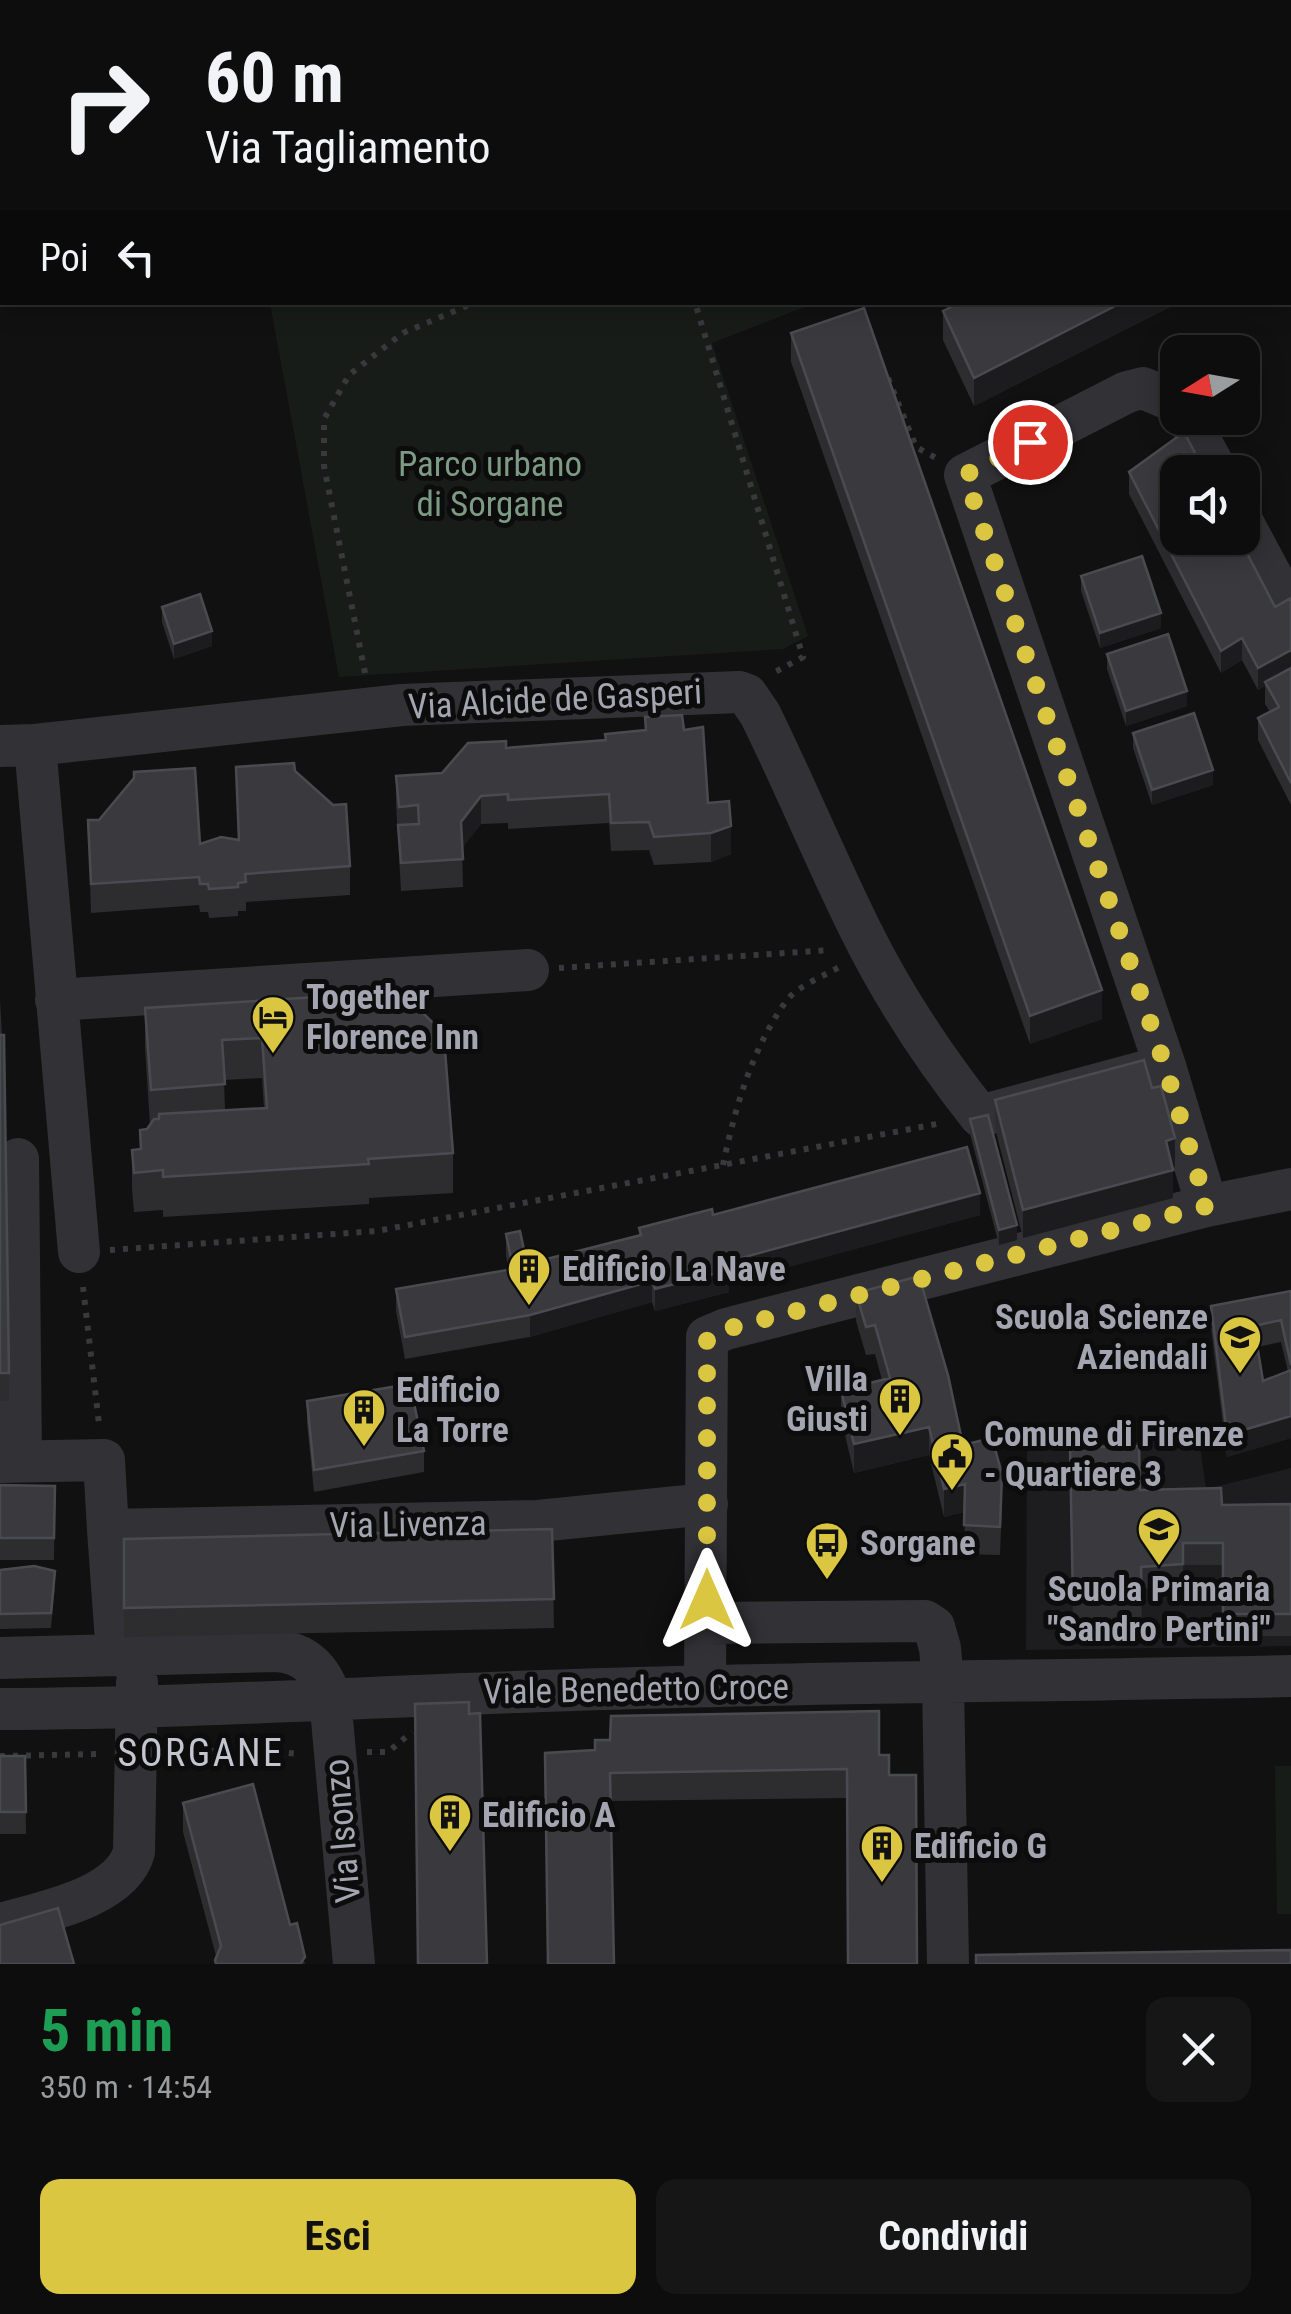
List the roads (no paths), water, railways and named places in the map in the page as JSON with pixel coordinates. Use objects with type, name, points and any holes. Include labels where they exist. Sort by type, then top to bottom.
[{"type":"street","points":[[1160,395],[1143,388],[1128,392],[965,475],[1165,1066],[1207,1206]]},
{"type":"street","points":[[1260,555],[1291,613]]},
{"type":"street","name":"Via Alcide de Gasperi","points":[[18,745],[372,708],[739,692],[747,695],[760,714],[865,939],[911,1020],[980,1116],[1165,1066]]},
{"type":"street","points":[[18,745],[56,1000],[78,1252]]},
{"type":"street","points":[[56,1000],[528,970]]},
{"type":"street","points":[[0,1924],[107,1887],[124,1874],[134,1852],[136,1708],[128,1656],[126,1530],[104,1460],[11,1462],[18,1160]]},
{"type":"street","points":[[705,1686],[707,1337],[1207,1206],[1291,1188]]},
{"type":"street","name":"Via Livenza","points":[[126,1530],[538,1521],[707,1504]]},
{"type":"street","name":"Viale Benedetto Croce","points":[[708,1624],[926,1621],[934,1626],[938,1636],[943,1683]]},
{"type":"street","points":[[0,1658],[293,1652],[318,1672],[330,1697]]},
{"type":"street","name":"Viale Benedetto Croce","points":[[0,1709],[136,1708],[330,1697],[705,1686],[1291,1676]]},
{"type":"street","points":[[943,1683],[960,1962]]},
{"type":"street","name":"Via Isonzo","points":[[330,1697],[354,1964]]},
{"type":"place","name":"Together Florence Inn","points":[[273,1055]]},
{"type":"place","name":"Edificio La Nave","points":[[529,1307]]},
{"type":"place","name":"Scuola Scienze Aziendali","points":[[1240,1375]]},
{"type":"place","name":"Villa Giusti","points":[[900,1437]]},
{"type":"place","name":"Edificio La Torre","points":[[364,1448]]},
{"type":"place","name":"Comune di Firenze - Quartiere 3","points":[[952,1492]]},
{"type":"place","name":"Scuola Primaria \"Sandro Pertini\"","points":[[1159,1567]]},
{"type":"place","name":"Sorgane","points":[[827,1581]]},
{"type":"place","name":"Edificio A","points":[[450,1853]]},
{"type":"place","name":"Edificio G","points":[[882,1884]]},
{"type":"district","name":"SORGANE","points":[[201,1753]]},
{"type":"park label","name":"Parco urbano di Sorgane","points":[[490,484]]}]
